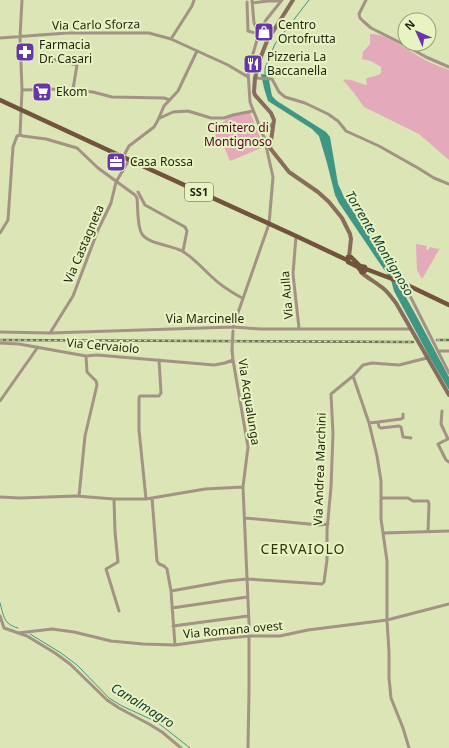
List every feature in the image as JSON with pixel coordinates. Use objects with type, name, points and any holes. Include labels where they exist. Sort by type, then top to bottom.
[{"type":"main road","name":"SS1","points":[[0,100],[269,224],[348,258],[364,271]]},
{"type":"main road","points":[[364,271],[371,270],[403,283],[449,305]]},
{"type":"street","points":[[0,233],[8,220],[13,147],[17,136],[20,135],[22,110],[20,37],[22,0]]},
{"type":"street","points":[[171,39],[192,6],[194,0]]},
{"type":"street","points":[[259,33],[255,26],[252,2],[281,0]]},
{"type":"street","points":[[281,0],[266,20],[259,33],[251,60],[248,77],[249,94],[253,111],[270,148],[289,172],[318,192],[334,207],[349,230],[351,246],[348,258]]},
{"type":"street","points":[[270,148],[274,117],[254,92],[260,59],[267,41],[294,0]]},
{"type":"street","points":[[366,0],[359,14],[360,18],[371,28],[426,57],[449,67]]},
{"type":"street","points":[[247,2],[248,31],[259,33]]},
{"type":"street","points":[[248,21],[254,20]]},
{"type":"street","name":"Via Carlo Sforza","points":[[0,38],[67,33],[149,32],[171,39],[228,65],[248,77]]},
{"type":"street","points":[[123,157],[129,146],[154,126],[160,118],[164,106],[180,86],[197,51]]},
{"type":"street","points":[[51,59],[77,65],[74,90]]},
{"type":"street","points":[[257,78],[274,80],[277,89],[285,97],[305,103],[328,114],[338,121],[346,131],[379,146],[421,169],[434,178],[449,184]]},
{"type":"street","points":[[22,90],[61,89],[93,92],[112,97],[164,98],[170,100]]},
{"type":"street","points":[[160,118],[173,112],[188,111],[211,118],[224,118],[253,111]]},
{"type":"street","points":[[259,126],[269,127],[274,122]]},
{"type":"street","points":[[20,135],[46,139],[77,148],[98,168],[132,192],[137,198],[140,229],[144,237],[151,241],[182,251],[193,258],[225,288],[242,298]]},
{"type":"street","name":"Via Acqualunga","points":[[248,748],[249,636],[243,487],[248,447],[232,350],[233,329],[242,298],[269,224],[273,177],[264,137]]},
{"type":"street","name":"Via Castagneta","points":[[50,333],[73,296],[98,230],[111,203],[116,182],[129,160]]},
{"type":"street","points":[[138,192],[145,205],[185,227],[187,231],[182,251]]},
{"type":"street","name":"Via Aulla","points":[[296,236],[293,274],[299,328]]},
{"type":"street","points":[[364,271],[368,278],[380,285],[396,303],[449,395]]},
{"type":"street","points":[[403,283],[449,373]]},
{"type":"street","name":"Via Marcinelle","points":[[0,332],[50,333],[299,328],[411,329]]},
{"type":"street","name":"Via Cervaiolo","points":[[0,343],[13,343],[86,356],[97,355],[214,365],[233,360]]},
{"type":"street","points":[[0,401],[38,347]]},
{"type":"street","points":[[438,351],[449,351]]},
{"type":"street","points":[[79,496],[85,436],[96,385],[96,381],[87,372],[86,356]]},
{"type":"street","points":[[409,748],[391,698],[387,620],[387,560],[381,518],[381,481],[369,423],[353,376],[360,368],[368,363],[400,365],[427,358]]},
{"type":"street","points":[[146,499],[139,430],[139,398],[140,396],[159,396],[161,393],[160,360]]},
{"type":"street","name":"Via Andrea Marchini","points":[[172,591],[227,580],[247,579],[322,584],[324,582],[327,560],[331,487],[331,394],[353,376]]},
{"type":"street","points":[[442,411],[441,424],[448,439],[438,444],[446,460],[449,462]]},
{"type":"street","points":[[369,423],[401,419],[403,418],[402,414]]},
{"type":"street","points":[[378,422],[379,427],[381,428],[399,426],[401,427],[403,437],[411,438]]},
{"type":"street","points":[[0,497],[79,496],[114,499],[146,499],[205,489],[243,487]]},
{"type":"street","points":[[152,498],[157,561],[167,569],[172,591],[175,645]]},
{"type":"street","points":[[381,498],[408,498],[413,501],[428,501],[428,532]]},
{"type":"street","points":[[114,499],[118,562],[106,569],[120,611]]},
{"type":"street","points":[[245,518],[319,525],[328,524]]},
{"type":"street","points":[[384,533],[449,531]]},
{"type":"street","points":[[172,608],[247,597]]},
{"type":"street","name":"Via Romana ovest","points":[[18,633],[52,629],[111,640],[143,644],[175,645],[249,636],[280,636],[308,630],[387,620],[449,604]]},
{"type":"street","points":[[0,616],[4,628]]},
{"type":"street","points":[[174,626],[248,616]]},
{"type":"street","points":[[0,629],[4,628],[27,636],[59,656],[70,664],[107,700],[162,732],[181,748]]},
{"type":"green space","points":[[370,34],[383,36],[397,43],[397,52],[412,52],[427,61],[449,70],[449,160],[419,134],[364,107],[343,80],[349,80],[367,85],[366,79],[381,73],[381,67],[371,61],[362,59],[363,52],[370,44]]},
{"type":"green space","name":"Cimitero di Montignoso","points":[[250,112],[264,147],[230,161],[224,147],[214,142],[218,128],[231,117]]},
{"type":"green space","points":[[416,244],[427,246],[426,249],[428,250],[430,247],[440,248],[422,279],[417,270]]},
{"type":"water","points":[[261,74],[268,75],[272,96],[277,101],[326,132],[330,137],[338,184],[344,197],[388,265],[417,317],[449,377],[449,390],[394,291],[391,280],[339,203],[335,195],[319,136],[312,129],[268,101]]},
{"type":"waterway","name":"Torrente Montignoso","points":[[265,75],[265,68],[275,44],[309,0]]},
{"type":"waterway","points":[[0,603],[3,616],[7,622],[18,628]]},
{"type":"waterway","name":"Canalmagro","points":[[30,634],[61,653],[77,665],[109,698],[122,706],[157,722],[190,748]]},
{"type":"railway","points":[[0,340],[413,342]]},
{"type":"railway","points":[[437,340],[449,340]]},
{"type":"place","name":"Centro Ortofrutta","points":[[264,32]]},
{"type":"place","name":"Farmacia Dr. Casari","points":[[25,52]]},
{"type":"place","name":"Pizzeria La Baccanella","points":[[253,64]]},
{"type":"place","name":"Ekom","points":[[42,92]]},
{"type":"place","name":"Casa Rossa","points":[[116,162]]},
{"type":"district","name":"CERVAIOLO","points":[[303,549]]}]
